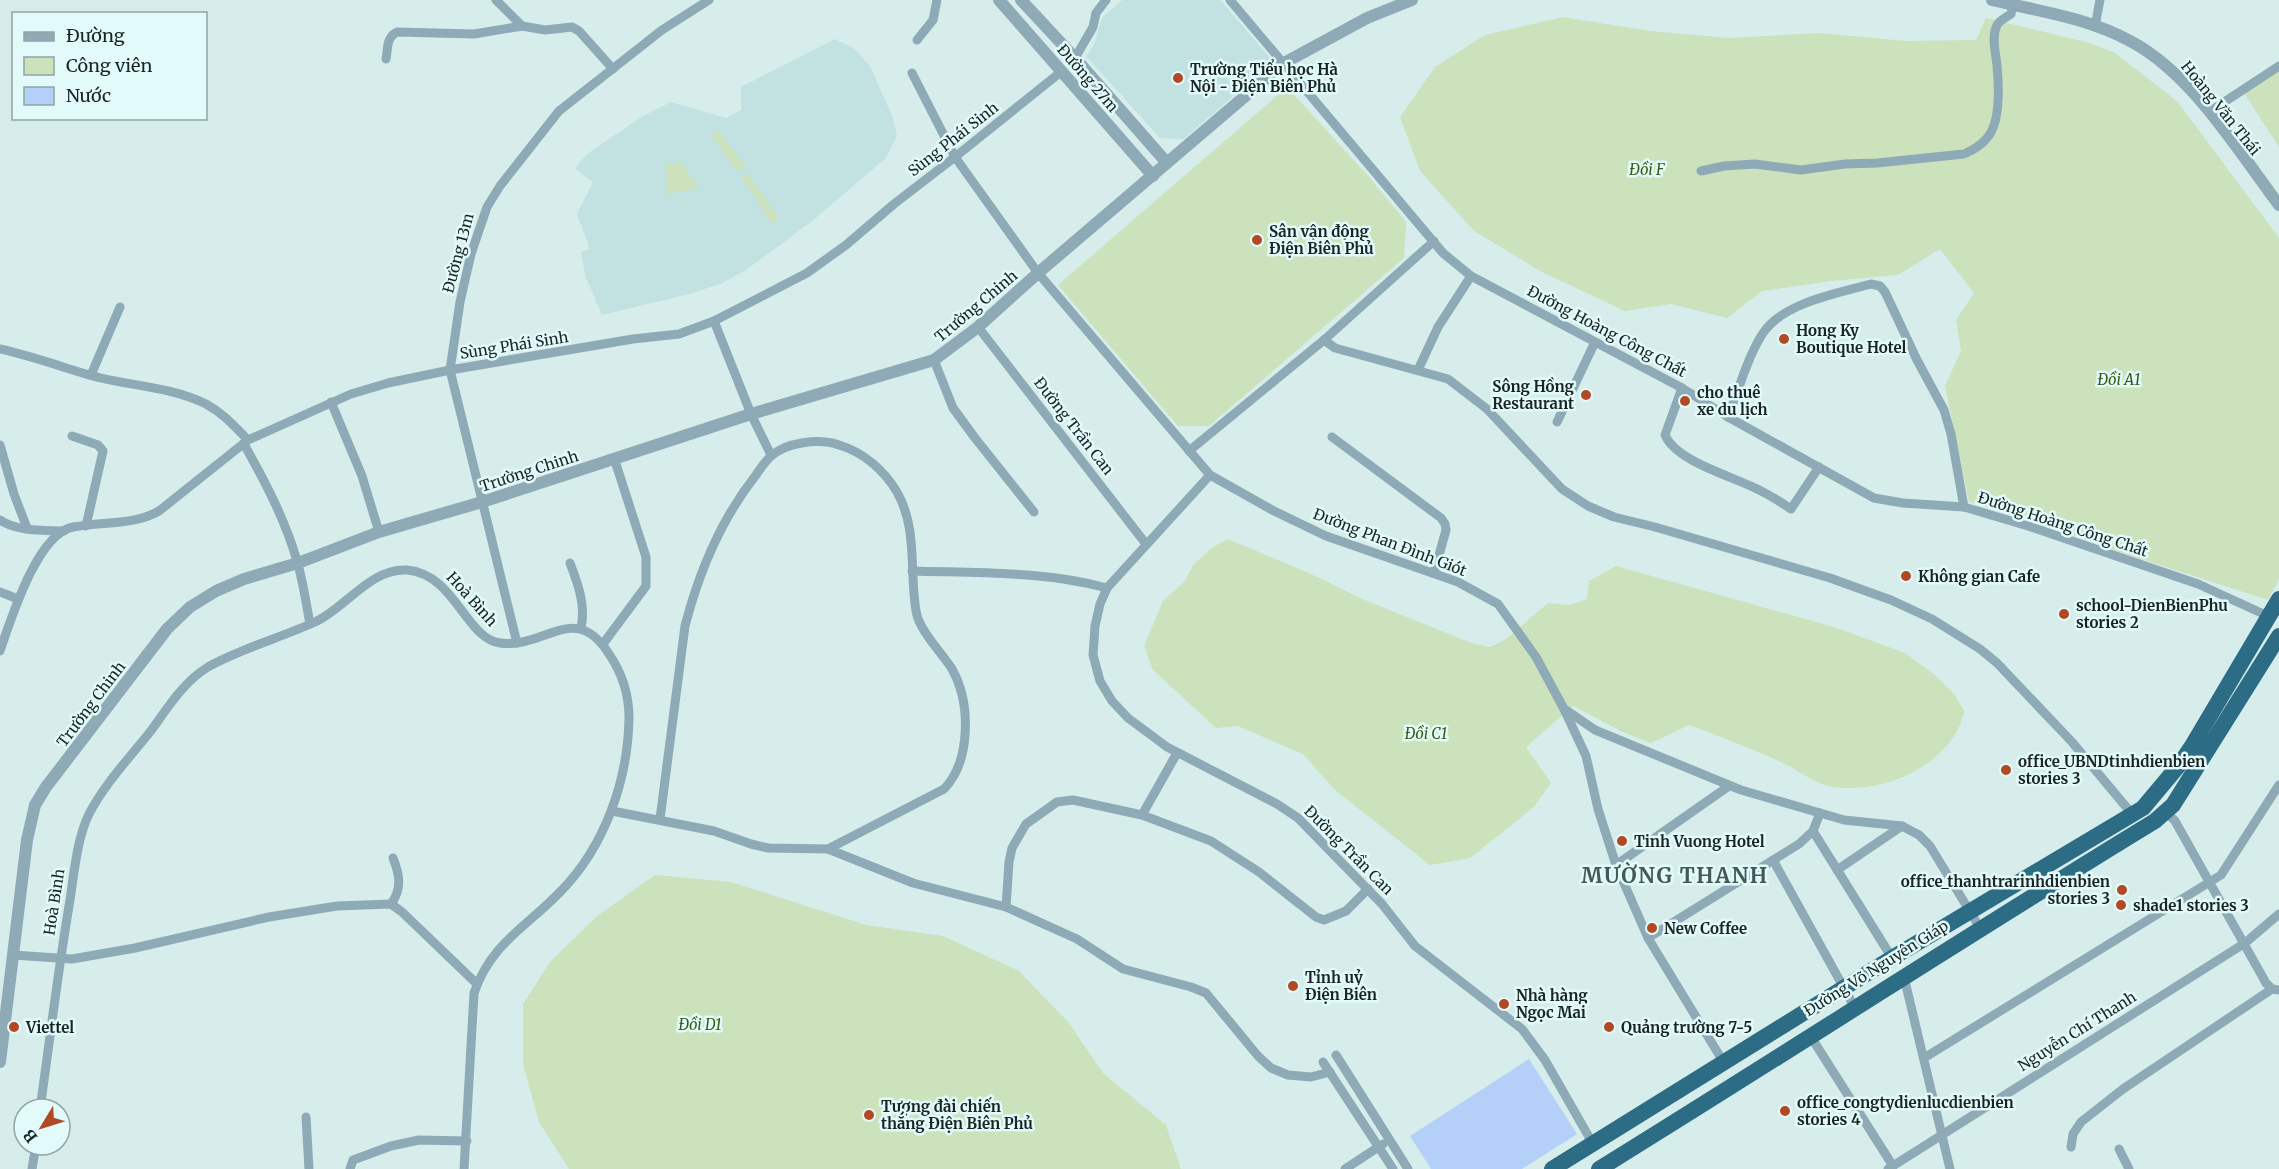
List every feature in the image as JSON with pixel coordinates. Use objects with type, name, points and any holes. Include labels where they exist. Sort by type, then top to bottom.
[{"type":"highway","name":"Đường Võ Nguyên Giáp","points":[[1552,1169],[1970,910],[2143,808],[2179,765],[2274,619],[2279,599]]},
{"type":"highway","name":"Đường Võ Nguyên Giáp","points":[[1605,1167],[1980,928],[2155,821],[2173,806],[2279,636]]},
{"type":"highway","points":[[2043,867],[2053,884]]},
{"type":"highway","points":[[1892,958],[1904,977]]},
{"type":"highway","points":[[1593,1144],[1605,1167]]},
{"type":"street","points":[[496,0],[522,26]]},
{"type":"street","name":"Đường 13m","points":[[517,643],[450,370],[460,302],[471,254],[487,207],[500,186],[559,111],[662,30],[709,0]]},
{"type":"street","points":[[917,40],[933,20],[937,0]]},
{"type":"street","name":"Đường 27m","points":[[999,0],[1153,176]]},
{"type":"street","name":"Đường 27m","points":[[1021,0],[1076,58],[1167,163]]},
{"type":"street","points":[[1062,70],[1076,58],[1093,27],[1095,13],[1106,0]]},
{"type":"street","name":"Đường Hoàng Công Chất","points":[[1230,0],[1443,253],[1471,276],[1682,388],[1728,417],[1874,498],[1903,503],[1964,507],[2028,526],[2198,584],[2274,619]]},
{"type":"street","points":[[1284,63],[1367,18],[1412,0]]},
{"type":"street","name":"Hoàng Văn Thái","points":[[1992,0],[2013,2],[2095,26],[2133,42],[2163,62],[2187,85],[2209,112],[2279,205]]},
{"type":"street","points":[[2095,26],[2100,0]]},
{"type":"street","points":[[1701,171],[1724,166],[1755,164],[1800,170],[1964,154],[1976,148],[1988,138],[1994,125],[1997,67],[1994,39],[1998,22],[2011,14],[2013,2]]},
{"type":"street","points":[[386,60],[389,39],[397,32],[474,34],[522,26],[545,30],[576,28],[613,69]]},
{"type":"street","name":"Trường Chinh","points":[[0,1062],[6,971],[13,955],[27,840],[35,806],[46,787],[161,637],[190,607],[216,591],[244,579],[298,563],[379,532],[482,502],[589,466],[615,461],[751,414],[934,360],[978,327],[1284,63]]},
{"type":"street","points":[[2209,112],[2279,66]]},
{"type":"street","name":"Sùng Phái Sinh","points":[[0,520],[27,528],[64,531],[71,527],[145,519],[172,501],[246,442],[331,402],[388,383],[450,370],[633,339],[679,334],[714,321],[807,273],[846,245],[1062,70]]},
{"type":"street","name":"Đường Phan Đình Giót","points":[[912,73],[955,158],[1038,273],[1210,475],[1274,511],[1326,536],[1458,582],[1498,604],[1536,657],[1586,756],[1598,809],[1616,865],[1648,938],[1724,1063]]},
{"type":"street","points":[[1100,114],[1113,102]]},
{"type":"street","points":[[1189,451],[1324,340],[1434,241]]},
{"type":"street","points":[[1418,370],[1434,335],[1471,276]]},
{"type":"street","points":[[1728,417],[1759,341],[1767,328],[1777,319],[1794,308],[1822,298],[1871,284],[1876,285],[1885,292],[1944,410],[1951,434],[1964,507]]},
{"type":"street","points":[[91,375],[120,307]]},
{"type":"street","points":[[714,321],[751,414],[771,455]]},
{"type":"street","name":"Đường Trần Can","points":[[978,327],[1146,543]]},
{"type":"street","points":[[1324,340],[1335,348],[1448,379],[1466,390],[1487,409],[1562,489],[1587,506],[1614,517],[1830,578],[1892,600],[1932,619],[1997,663],[2072,741],[2132,814]]},
{"type":"street","points":[[1557,422],[1595,342]]},
{"type":"street","points":[[0,349],[40,358],[91,375],[178,394],[205,404],[220,413],[246,442],[285,524],[298,563],[310,624]]},
{"type":"street","points":[[934,360],[953,408],[1034,512]]},
{"type":"street","points":[[1682,388],[1665,435],[1668,444],[1685,456],[1763,491],[1791,509],[1819,467]]},
{"type":"street","points":[[331,402],[358,465],[379,532]]},
{"type":"street","points":[[72,436],[99,445],[103,451],[86,526]]},
{"type":"street","points":[[1332,437],[1441,518],[1446,530],[1434,573]]},
{"type":"street","points":[[660,819],[685,626],[692,600],[728,515],[741,493],[771,455],[807,441],[827,441],[848,447],[875,464],[896,490],[908,515],[918,620],[953,671],[964,705],[964,749],[952,781],[944,789],[828,849]]},
{"type":"street","points":[[0,446],[27,528]]},
{"type":"street","points":[[603,644],[646,586],[646,556],[615,461]]},
{"type":"street","name":"Đường Trần Can","points":[[1210,475],[1107,588],[1100,604],[1095,626],[1093,655],[1100,681],[1112,701],[1128,718],[1177,753],[1249,789],[1298,818],[1368,889],[1415,946],[1522,1029],[1545,1060],[1593,1144]]},
{"type":"street","points":[[0,651],[18,599],[34,565],[47,547],[64,531]]},
{"type":"street","points":[[464,1169],[474,993],[477,984],[493,957],[506,941],[552,900],[589,855],[612,811],[622,774],[629,717],[621,674],[603,644],[592,633],[581,628],[584,617],[582,599],[570,563]]},
{"type":"street","name":"Hoà Bình","points":[[42,1097],[60,960],[77,858],[88,816],[105,790],[182,689],[207,668],[330,615],[363,586],[394,571],[407,570],[422,573],[436,582],[452,596],[483,636],[491,642],[517,643],[567,629],[581,628]]},
{"type":"street","points":[[912,571],[1013,574],[1069,580],[1107,588]]},
{"type":"street","points":[[0,592],[18,599]]},
{"type":"street","points":[[1564,709],[1595,730],[1729,786],[1844,820],[1902,826],[1919,835],[1930,846],[1980,928]]},
{"type":"street","points":[[1142,815],[1177,753]]},
{"type":"street","points":[[1924,1058],[2221,875],[2279,785]]},
{"type":"street","points":[[1616,865],[1729,786]]},
{"type":"street","points":[[1006,907],[1012,848],[1026,824],[1057,802],[1073,800],[1142,815],[1211,841],[1259,872],[1316,917],[1324,920],[1346,911],[1368,889]]},
{"type":"street","points":[[612,811],[714,831],[768,848],[828,849],[913,883],[1006,907],[1077,939],[1123,969],[1206,993],[1258,1056],[1271,1068],[1288,1075],[1311,1077],[1330,1072]]},
{"type":"street","points":[[2071,1147],[2073,1134],[2081,1122],[2123,1089],[2275,990],[2266,983],[2175,821],[2166,812]]},
{"type":"street","points":[[1648,938],[1799,844],[1813,831],[1820,813]]},
{"type":"street","points":[[1837,870],[1902,826]]},
{"type":"street","points":[[1813,831],[1892,958]]},
{"type":"street","points":[[391,904],[399,886],[398,870],[393,858]]},
{"type":"street","points":[[1773,860],[1855,1008]]},
{"type":"street","points":[[13,955],[60,960],[135,948],[269,917],[337,906],[391,904],[477,984]]},
{"type":"street","name":"Nguyễn Chí Thanh","points":[[1891,1167],[2245,943],[2279,914]]},
{"type":"street","points":[[1904,977],[1950,1169]]},
{"type":"street","points":[[1811,1037],[1891,1167]]},
{"type":"street","points":[[1336,1055],[1408,1169]]},
{"type":"street","points":[[1323,1062],[1393,1169]]},
{"type":"street","points":[[306,1117],[309,1169]]},
{"type":"street","points":[[1346,1169],[1390,1139]]},
{"type":"street","points":[[350,1169],[353,1160],[391,1146],[419,1140],[466,1142]]},
{"type":"street","points":[[2119,1149],[2129,1169]]},
{"type":"shaded area","name":"Trường Tiểu học Hà Nội - Điện Biên Phủ","points":[[1122,0],[1220,0],[1270,58],[1231,98],[1184,139],[1160,138],[1086,56],[1094,45],[1102,18]]},
{"type":"shaded area","points":[[835,39],[855,49],[870,66],[893,118],[897,136],[886,158],[811,222],[746,270],[720,284],[689,294],[602,315],[585,275],[581,252],[590,249],[577,214],[593,182],[575,169],[587,154],[643,116],[671,102],[726,118],[741,110],[741,87]]},
{"type":"green space","points":[[1563,17],[1650,31],[1728,38],[1820,33],[1905,41],[1976,40],[1986,18],[2090,43],[2115,53],[2177,101],[2279,238],[2279,579],[2268,600],[2120,552],[2031,519],[1969,502],[1945,386],[1961,351],[1956,320],[1974,293],[1940,249],[1898,275],[1831,281],[1762,291],[1727,318],[1671,304],[1625,311],[1542,272],[1474,231],[1420,171],[1400,117],[1435,67],[1485,35]]},
{"type":"green space","points":[[2279,69],[2279,147],[2244,93]]},
{"type":"green space","name":"Sân vận động Điện Biên Phủ","points":[[1287,87],[1370,178],[1406,222],[1404,258],[1209,426],[1178,426],[1058,285]]},
{"type":"green space","points":[[718,130],[745,166],[737,171],[711,135]]},
{"type":"green space","points":[[681,162],[699,188],[667,194],[666,164]]},
{"type":"green space","points":[[747,173],[779,218],[772,223],[741,177]]},
{"type":"green space","name":"Đồi C1","points":[[1228,539],[1311,574],[1362,599],[1474,644],[1490,647],[1506,639],[1548,603],[1569,605],[1587,599],[1589,581],[1616,566],[1834,627],[1905,653],[1936,676],[1954,694],[1965,712],[1956,733],[1945,747],[1917,770],[1882,784],[1846,788],[1828,786],[1812,780],[1775,759],[1689,725],[1651,743],[1625,733],[1573,706],[1526,747],[1551,783],[1534,807],[1470,858],[1430,865],[1335,790],[1303,754],[1238,726],[1216,728],[1153,670],[1144,646],[1163,601],[1184,582],[1194,564],[1213,547]]},
{"type":"green space","name":"Đồi D1","points":[[655,875],[731,882],[866,925],[943,936],[1019,971],[1069,1023],[1103,1073],[1166,1125],[1181,1169],[569,1169],[539,1122],[523,1064],[523,1004],[550,962],[597,916]]},
{"type":"water","points":[[1529,1059],[1577,1134],[1522,1169],[1431,1169],[1410,1136]]},
{"type":"place","name":"Trường Tiểu học Hà Nội - Điện Biên Phủ","points":[[1178,78]]},
{"type":"place","name":"Sân vận động Điện Biên Phủ","points":[[1257,240]]},
{"type":"place","name":"Hong Ky Boutique Hotel","points":[[1784,339]]},
{"type":"place","name":"Sông Hồng Restaurant","points":[[1586,395]]},
{"type":"place","name":"cho thuê xe du lịch","points":[[1685,401]]},
{"type":"place","name":"Không gian Cafe","points":[[1906,576]]},
{"type":"place","name":"school-DienBienPhu stories 2","points":[[2064,614]]},
{"type":"place","name":"office_UBNDtinhdienbien stories 3","points":[[2006,770]]},
{"type":"place","name":"Tinh Vuong Hotel","points":[[1622,841]]},
{"type":"place","name":"office_thanhtrarinhdienbien stories 3","points":[[2122,890]]},
{"type":"place","name":"shade1 stories 3","points":[[2121,905]]},
{"type":"place","name":"New Coffee","points":[[1652,928]]},
{"type":"place","name":"Tỉnh uỷ Điện Biên","points":[[1293,986]]},
{"type":"place","name":"Nhà hàng Ngọc Mai","points":[[1504,1004]]},
{"type":"place","name":"Viettel","points":[[14,1027]]},
{"type":"place","name":"Quảng trường 7-5","points":[[1609,1027]]},
{"type":"place","name":"office_congtydienlucdienbien stories 4","points":[[1785,1111]]},
{"type":"place","name":"Tượng đài chiến thắng Điện Biên Phủ","points":[[869,1115]]},
{"type":"district","name":"MƯỜNG THANH","points":[[1675,875]]},
{"type":"park label","name":"Đồi F","points":[[1647,169]]},
{"type":"park label","name":"Đồi A1","points":[[2119,379]]}]
